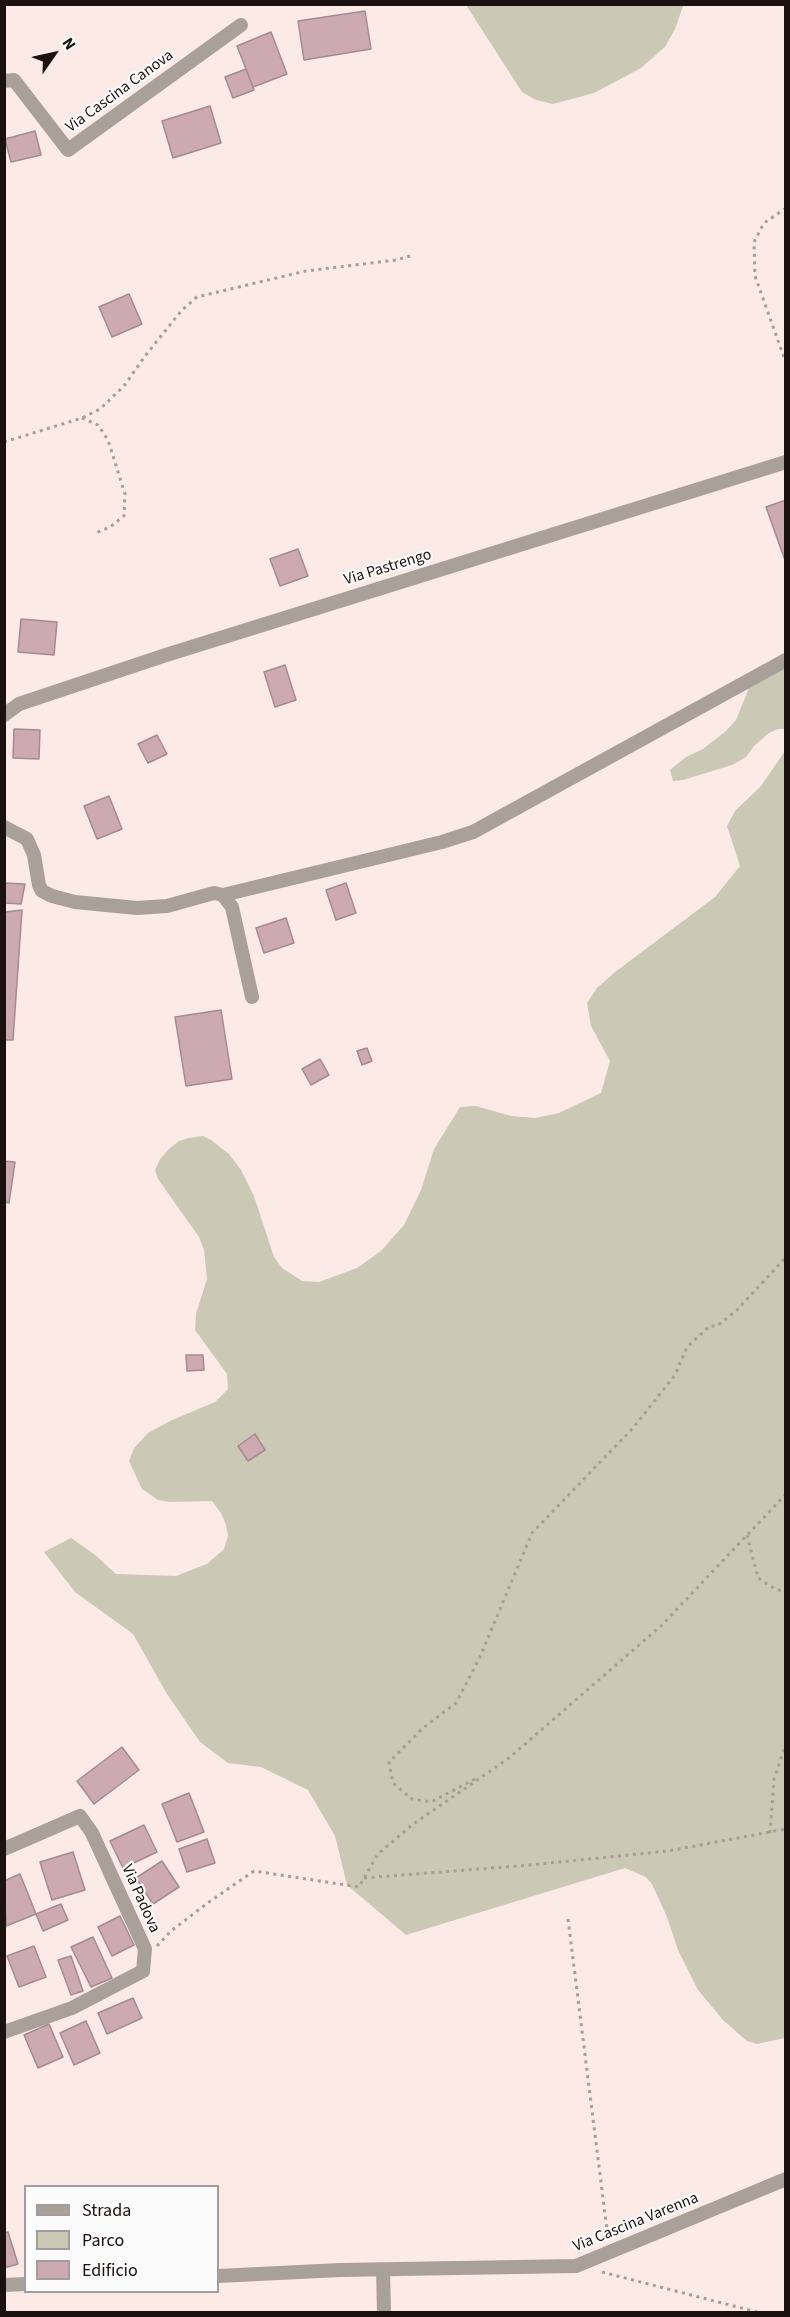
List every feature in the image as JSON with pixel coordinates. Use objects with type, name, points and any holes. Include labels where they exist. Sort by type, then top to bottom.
[{"type":"street","name":"Via Cascina Canova","points":[[4,81],[14,80],[68,150],[241,25]]},
{"type":"street","name":"Via Pastrengo","points":[[4,715],[19,704],[166,655],[786,462]]},
{"type":"street","points":[[4,827],[27,839],[34,855],[39,885],[42,891],[52,896],[75,902],[137,908],[167,906],[214,893],[223,895],[442,842],[473,832],[786,660]]},
{"type":"street","points":[[223,895],[232,907],[252,997]]},
{"type":"street","name":"Via Padova","points":[[4,1849],[80,1815],[92,1833],[144,1949],[143,1971],[72,2008],[4,2032]]},
{"type":"street","name":"Via Cascina Varenna","points":[[219,2276],[576,2266],[786,2179]]},
{"type":"street","points":[[383,2270],[384,2313]]},
{"type":"street","points":[[4,2285],[24,2284]]},
{"type":"path","points":[[786,208],[764,223],[754,242],[755,276],[786,363]]},
{"type":"path","points":[[4,442],[82,418],[100,409],[124,386],[175,319],[197,297],[306,271],[396,260],[410,256]]},
{"type":"path","points":[[82,418],[98,425],[108,440],[125,495],[124,516],[110,527],[96,533]]},
{"type":"path","points":[[487,1773],[431,1802],[412,1799],[393,1783],[389,1762],[423,1728],[456,1703],[480,1657],[532,1533],[633,1428],[675,1376],[687,1347],[710,1326],[717,1326],[737,1310],[786,1257]]},
{"type":"path","points":[[144,1961],[171,1931],[254,1871],[359,1887],[378,1854],[404,1832],[508,1758],[662,1625],[786,1494]]},
{"type":"path","points":[[747,1535],[758,1578],[775,1589],[786,1592]]},
{"type":"path","points":[[770,1833],[774,1779],[786,1744]]},
{"type":"path","points":[[364,1878],[668,1851],[786,1829]]},
{"type":"path","points":[[568,1919],[610,2252]]},
{"type":"path","points":[[576,2266],[757,2313]]},
{"type":"green space","points":[[466,5],[689,5],[683,6],[675,29],[665,47],[641,68],[594,93],[553,104],[536,100],[522,92]]},
{"type":"green space","points":[[785,668],[785,729],[769,733],[754,746],[746,757],[732,765],[673,781],[670,770],[686,757],[703,749],[736,720],[749,688]]},
{"type":"green space","points":[[785,751],[785,2038],[757,2044],[747,2041],[723,2020],[698,1990],[678,1950],[667,1917],[652,1884],[646,1877],[625,1868],[406,1935],[347,1885],[335,1836],[308,1790],[261,1767],[228,1763],[200,1742],[167,1694],[133,1634],[75,1592],[44,1552],[71,1538],[94,1554],[116,1574],[176,1576],[207,1564],[224,1549],[228,1536],[226,1525],[212,1501],[158,1500],[142,1489],[129,1461],[134,1448],[148,1433],[215,1402],[228,1389],[227,1374],[195,1330],[196,1314],[207,1279],[204,1250],[199,1237],[158,1179],[155,1170],[160,1159],[169,1149],[179,1141],[203,1136],[229,1154],[241,1170],[254,1196],[274,1257],[282,1268],[302,1281],[319,1282],[357,1268],[381,1251],[404,1225],[421,1190],[434,1149],[460,1107],[476,1106],[511,1116],[535,1118],[559,1113],[601,1093],[610,1061],[591,1026],[587,1003],[597,988],[615,972],[715,897],[740,866],[727,826],[735,811],[761,786]]},
{"type":"building","points":[[365,11],[371,49],[304,60],[298,21]]},
{"type":"building","points":[[271,32],[287,74],[253,87],[237,46]]},
{"type":"building","points":[[246,69],[254,90],[233,98],[225,77]]},
{"type":"building","points":[[210,106],[221,143],[173,158],[162,121]]},
{"type":"building","points":[[35,131],[41,155],[11,162],[5,139]]},
{"type":"building","points":[[129,294],[142,324],[112,337],[99,307]]},
{"type":"building","points":[[786,500],[786,563],[766,507]]},
{"type":"building","points":[[298,549],[308,576],[280,586],[270,559]]},
{"type":"building","points":[[21,619],[57,622],[54,655],[18,652]]},
{"type":"building","points":[[285,665],[296,700],[275,707],[264,672]]},
{"type":"building","points":[[14,729],[40,730],[39,759],[13,758]]},
{"type":"building","points":[[157,735],[167,754],[148,763],[138,744]]},
{"type":"building","points":[[109,796],[122,829],[97,839],[84,806]]},
{"type":"building","points":[[4,883],[25,884],[21,904],[4,903]]},
{"type":"building","points":[[346,883],[356,913],[336,920],[326,890]]},
{"type":"building","points":[[22,910],[13,1040],[4,1040],[4,915],[5,912]]},
{"type":"building","points":[[286,918],[294,943],[264,953],[256,928]]},
{"type":"building","points":[[221,1010],[232,1079],[186,1086],[175,1017]]},
{"type":"building","points":[[367,1048],[372,1061],[362,1065],[357,1051]]},
{"type":"building","points":[[320,1059],[329,1075],[311,1085],[302,1069]]},
{"type":"building","points":[[4,1161],[15,1162],[9,1203],[4,1202]]},
{"type":"building","points":[[186,1355],[203,1355],[204,1370],[187,1371]]},
{"type":"building","points":[[255,1434],[265,1450],[248,1461],[238,1446]]},
{"type":"building","points":[[122,1747],[139,1770],[94,1804],[77,1781]]},
{"type":"building","points":[[189,1793],[204,1832],[177,1842],[162,1804]]},
{"type":"building","points":[[144,1825],[157,1852],[123,1868],[110,1841]]},
{"type":"building","points":[[207,1839],[215,1863],[187,1872],[179,1849]]},
{"type":"building","points":[[73,1852],[85,1890],[52,1900],[40,1862]]},
{"type":"building","points":[[162,1861],[179,1887],[153,1904],[136,1878]]},
{"type":"building","points":[[20,1874],[36,1914],[6,1926],[4,1881]]},
{"type":"building","points":[[61,1904],[68,1920],[43,1931],[36,1914]]},
{"type":"building","points":[[120,1916],[134,1945],[112,1956],[98,1927]]},
{"type":"building","points":[[93,1937],[112,1978],[91,1987],[71,1947]]},
{"type":"building","points":[[34,1946],[46,1977],[19,1987],[7,1956]]},
{"type":"building","points":[[71,1956],[83,1991],[71,1995],[58,1960]]},
{"type":"building","points":[[133,1998],[142,2018],[107,2034],[98,2013]]},
{"type":"building","points":[[86,2021],[100,2053],[74,2065],[60,2033]]},
{"type":"building","points":[[49,2024],[63,2057],[38,2068],[24,2035]]},
{"type":"building","points":[[8,2232],[18,2264],[4,2268],[4,2233]]}]
